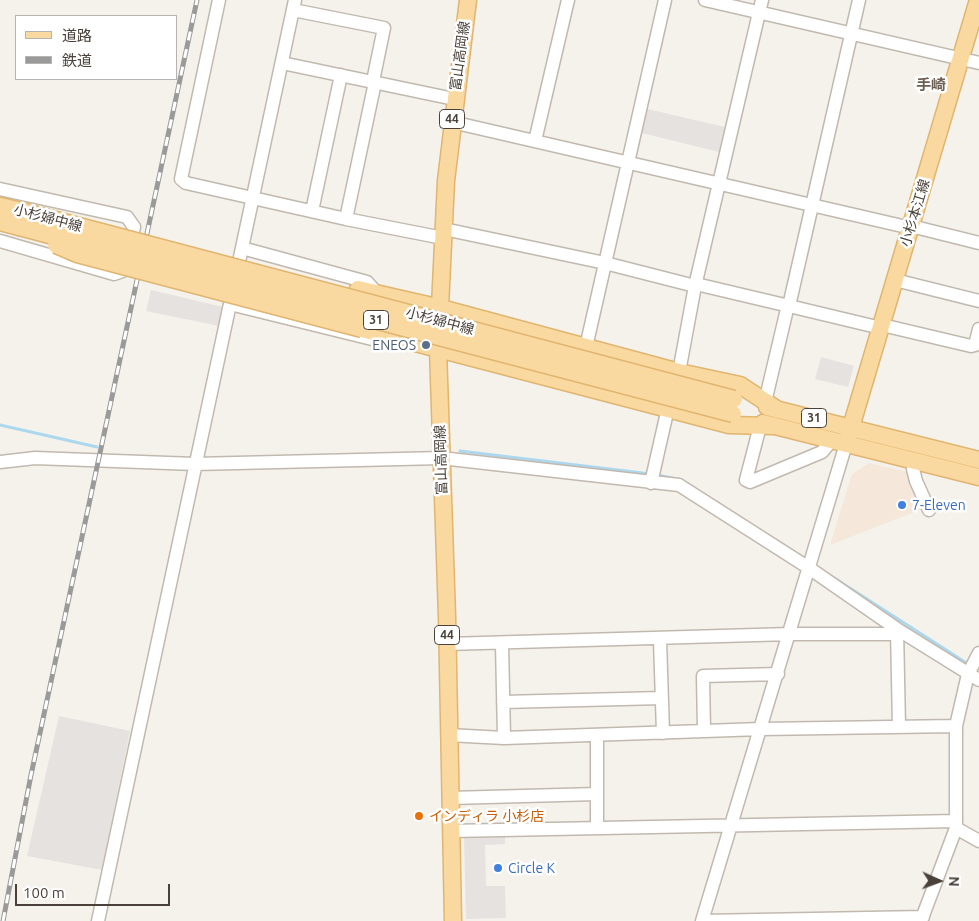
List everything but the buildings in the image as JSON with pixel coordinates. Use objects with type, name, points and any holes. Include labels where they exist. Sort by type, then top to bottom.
[{"type":"main road","name":"富山高岡線","points":[[453,921],[438,349],[446,181],[454,99],[468,0]]},
{"type":"main road","name":"小杉本江線","points":[[839,442],[851,426],[978,0]]},
{"type":"main road","name":"小杉婦中線","points":[[0,206],[21,219],[733,406],[772,406],[851,426]]},
{"type":"main road","name":"小杉婦中線","points":[[0,222],[21,219]]},
{"type":"main road","name":"31","points":[[21,219],[92,219],[358,289],[441,308],[679,372],[740,385],[772,406]]},
{"type":"main road","name":"31","points":[[21,219],[77,254],[729,425],[766,426]]},
{"type":"main road","name":"小杉婦中線","points":[[733,406],[766,426],[839,442]]},
{"type":"main road","points":[[851,426],[979,460]]},
{"type":"main road","points":[[839,442],[979,477]]},
{"type":"street","points":[[219,0],[181,179],[186,183],[346,219],[444,233],[605,263],[970,346],[975,344],[979,329]]},
{"type":"street","points":[[535,141],[568,0]]},
{"type":"street","points":[[586,347],[665,0]]},
{"type":"street","points":[[705,0],[760,6],[852,33],[979,63]]},
{"type":"street","points":[[772,406],[789,305],[859,0]]},
{"type":"street","points":[[98,921],[294,5],[384,28],[373,81],[374,87],[346,219]]},
{"type":"street","points":[[679,372],[695,285],[760,6]]},
{"type":"street","points":[[282,63],[454,99]]},
{"type":"street","points":[[312,211],[342,75]]},
{"type":"street","points":[[452,122],[979,243]]},
{"type":"street","points":[[0,189],[127,217],[134,227],[124,270],[114,274],[0,241]]},
{"type":"street","points":[[242,248],[367,282],[377,293]]},
{"type":"street","points":[[895,280],[979,301]]},
{"type":"street","points":[[230,304],[370,340],[380,340],[390,336]]},
{"type":"street","points":[[651,482],[668,408]]},
{"type":"street","points":[[766,426],[746,480],[750,482],[822,452],[839,442]]},
{"type":"street","points":[[839,442],[790,634],[702,921],[922,919],[956,825],[956,726],[974,677],[979,653]]},
{"type":"street","points":[[0,462],[35,458],[195,464],[441,458],[679,485],[808,568],[897,630],[974,677]]},
{"type":"street","points":[[915,461],[914,475],[929,510]]},
{"type":"street","points":[[447,644],[660,640],[790,634],[890,634],[897,630]]},
{"type":"street","points":[[897,630],[899,727]]},
{"type":"street","points":[[660,640],[663,733]]},
{"type":"street","points":[[502,644],[504,738]]},
{"type":"street","points":[[704,732],[703,676],[778,674]]},
{"type":"street","points":[[504,702],[662,698]]},
{"type":"street","points":[[448,736],[504,738],[761,729],[956,726]]},
{"type":"street","points":[[597,735],[598,828]]},
{"type":"street","points":[[450,798],[597,794]]},
{"type":"street","points":[[450,831],[731,826],[956,825],[979,841]]},
{"type":"shaded area","points":[[643,108],[725,127],[719,152],[638,132]]},
{"type":"shaded area","points":[[151,290],[223,307],[219,326],[146,311]]},
{"type":"shaded area","points":[[821,357],[854,366],[848,387],[815,379]]},
{"type":"shaded area","points":[[869,463],[908,472],[922,509],[830,545],[852,474]]},
{"type":"shaded area","points":[[59,716],[130,731],[102,870],[27,856]]},
{"type":"shaded area","points":[[505,837],[505,844],[485,845],[486,886],[505,886],[506,918],[466,919],[464,838]]},
{"type":"waterway","points":[[0,425],[97,447]]},
{"type":"waterway","points":[[460,451],[651,474]]},
{"type":"waterway","points":[[657,475],[682,480]]},
{"type":"waterway","points":[[831,576],[968,664]]},
{"type":"railway","points":[[3,921],[31,775],[197,0]]},
{"type":"place","name":"ENEOS","points":[[426,345]]},
{"type":"place","name":"7-Eleven","points":[[902,505]]},
{"type":"place","name":"インディラ 小杉店","points":[[419,816]]},
{"type":"place","name":"Circle K","points":[[498,868]]},
{"type":"district","name":"手崎","points":[[931,85]]}]
